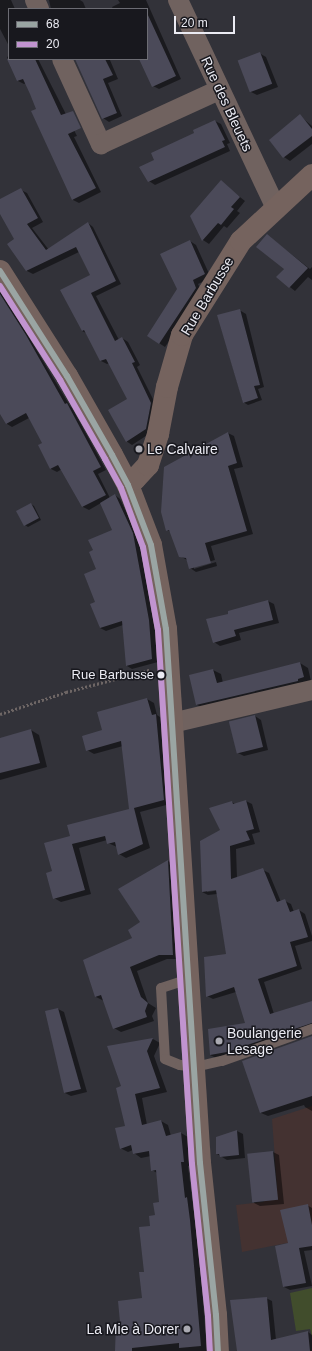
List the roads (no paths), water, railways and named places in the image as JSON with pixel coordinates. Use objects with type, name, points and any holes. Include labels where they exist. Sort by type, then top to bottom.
[{"type":"main road","name":"Rue Barbusse","points":[[128,485],[135,480],[148,464],[158,434],[167,387],[182,334],[241,241],[312,175]]},
{"type":"main road","points":[[0,271],[67,376],[128,485],[151,545],[161,593],[169,665],[200,1163],[216,1315],[218,1351]]},
{"type":"street","name":"Rue des Bleuets","points":[[178,0],[219,90],[276,208]]},
{"type":"street","points":[[62,60],[101,144],[219,90]]},
{"type":"street","points":[[172,722],[312,690]]},
{"type":"lane","points":[[189,979],[161,988],[165,1058],[180,1065],[195,1067],[222,1061],[312,1029]]},
{"type":"place","name":"Le Calvaire","points":[[139,449]]},
{"type":"place","name":"Rue Barbusse","points":[[161,675]]},
{"type":"place","name":"Boulangerie Lesage","points":[[219,1041]]},
{"type":"place","name":"La Mie à Dorer","points":[[187,1329]]}]
